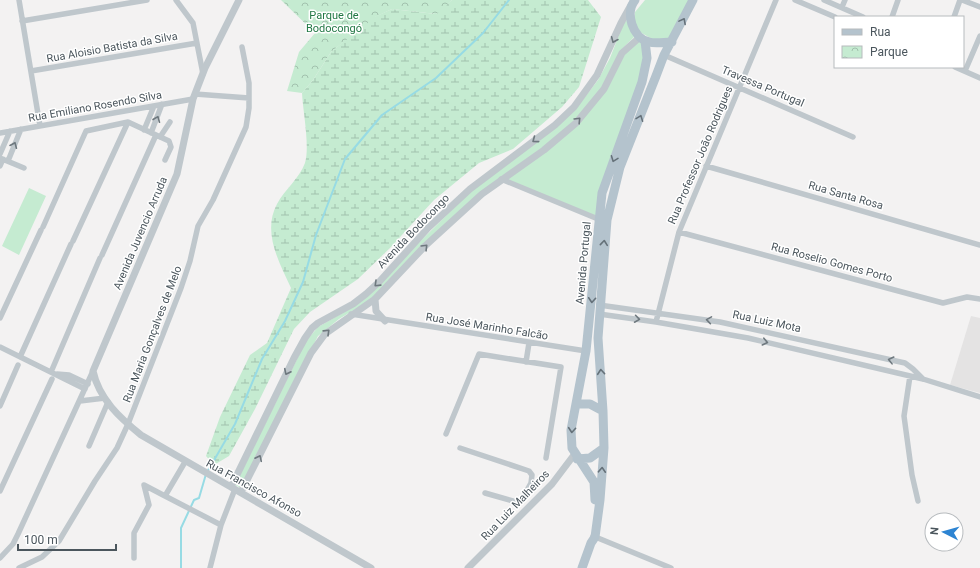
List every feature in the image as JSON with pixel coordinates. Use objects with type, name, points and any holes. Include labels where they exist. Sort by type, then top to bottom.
[{"type":"main road","name":"Avenida Portugal","points":[[592,538],[600,500],[604,448],[598,338],[607,220],[615,182],[664,55],[693,0]]},
{"type":"main road","name":"Avenida Portugal","points":[[576,457],[571,441],[576,404],[586,352],[598,219],[605,183],[642,82],[647,58],[643,39],[632,24],[633,2]]},
{"type":"main road","points":[[643,39],[656,43],[672,42]]},
{"type":"main road","points":[[576,404],[590,404],[603,411]]},
{"type":"main road","points":[[576,457],[590,458],[604,448]]},
{"type":"main road","points":[[576,457],[594,482],[596,495],[592,538],[582,568]]},
{"type":"street","points":[[19,0],[40,126]]},
{"type":"street","points":[[22,21],[147,0]]},
{"type":"street","points":[[176,0],[190,17],[203,74]]},
{"type":"street","name":"Avenida Juvencio Arruda","points":[[93,371],[177,174],[194,96],[239,0]]},
{"type":"street","name":"Rua Professor João Rodrigues","points":[[656,322],[657,313],[679,232],[776,0]]},
{"type":"street","points":[[795,0],[834,17]]},
{"type":"street","points":[[824,0],[861,16]]},
{"type":"street","points":[[842,7],[845,0]]},
{"type":"street","points":[[892,16],[898,0]]},
{"type":"street","points":[[954,16],[961,0],[980,7]]},
{"type":"street","name":"Avenida Bodocongo","points":[[210,568],[221,525],[236,489],[294,358],[312,328],[318,323],[353,304],[366,294],[379,282],[428,228],[470,189],[555,125],[574,107],[597,75],[621,23],[633,2]]},
{"type":"street","points":[[965,71],[980,36]]},
{"type":"street","name":"Avenida Bodocongo","points":[[236,489],[316,344],[332,327],[375,300],[426,246],[482,194],[501,179],[544,150],[576,123],[604,89],[622,53],[630,44],[643,39]]},
{"type":"street","name":"Rua Aloisio Batista da Silva","points":[[31,71],[197,43]]},
{"type":"street","name":"Rua Maria Gonçalves de Melo","points":[[19,568],[42,557],[59,541],[95,481],[117,448],[128,424],[181,288],[190,260],[198,226],[213,200],[246,127],[249,83],[242,47]]},
{"type":"street","name":"Travessa Portugal","points":[[664,55],[739,86],[853,137]]},
{"type":"street","points":[[958,68],[980,78]]},
{"type":"street","name":"Rua Emiliano Rosendo Silva","points":[[0,133],[154,106],[194,96],[249,98]]},
{"type":"street","points":[[54,373],[101,257],[155,135],[162,104]]},
{"type":"street","points":[[144,130],[154,106]]},
{"type":"street","points":[[0,318],[86,131],[128,122],[171,144],[166,160]]},
{"type":"street","points":[[20,357],[128,122]]},
{"type":"street","points":[[155,135],[170,122]]},
{"type":"street","points":[[3,158],[21,129]]},
{"type":"street","points":[[0,166],[10,131]]},
{"type":"street","points":[[3,158],[24,168]]},
{"type":"street","name":"Rua Santa Rosa","points":[[706,166],[980,245]]},
{"type":"street","points":[[501,179],[598,219]]},
{"type":"street","name":"Rua Roselio Gomes Porto","points":[[679,232],[943,303],[967,297],[980,299]]},
{"type":"street","points":[[375,300],[376,311],[385,321]]},
{"type":"street","name":"Rua Luiz Mota","points":[[599,310],[657,313],[748,327],[905,363],[923,379]]},
{"type":"street","name":"Rua Luiz Mota","points":[[599,310],[656,322],[748,338],[923,379],[980,397]]},
{"type":"street","name":"Rua José Marinho Falcão","points":[[351,314],[385,321],[586,352]]},
{"type":"street","points":[[526,362],[529,343]]},
{"type":"street","points":[[0,348],[86,387]]},
{"type":"street","points":[[446,434],[480,354],[561,367],[546,458]]},
{"type":"street","points":[[0,406],[18,365]]},
{"type":"street","points":[[0,558],[13,544],[18,534],[93,371]]},
{"type":"street","name":"Rua Francisco Afonso","points":[[93,371],[96,383],[117,415],[141,435],[184,462],[236,489],[370,568]]},
{"type":"street","points":[[910,376],[904,416],[912,476],[918,502]]},
{"type":"street","points":[[0,489],[52,379]]},
{"type":"street","points":[[80,401],[106,400],[89,446]]},
{"type":"street","points":[[460,448],[529,471],[532,475],[531,483],[520,503]]},
{"type":"street","name":"Rua Luiz Malheiros","points":[[468,568],[530,508],[576,457]]},
{"type":"street","points":[[165,496],[184,462]]},
{"type":"street","points":[[134,558],[134,533],[149,505],[144,485],[221,525]]},
{"type":"street","points":[[485,493],[520,503],[530,508]]},
{"type":"street","points":[[592,538],[671,568]]},
{"type":"shaded area","points":[[971,316],[980,318],[980,393],[950,385]]},
{"type":"green space","name":"Parque de Bodocongó","points":[[281,0],[452,0],[436,14],[392,9],[375,17],[331,52],[313,80],[302,93],[287,91],[299,52],[315,33]]},
{"type":"green space","points":[[452,0],[588,0],[601,17],[579,87],[562,107],[513,149],[479,163],[434,200],[390,248],[358,279],[310,312],[294,329],[255,409],[229,456],[214,465],[206,456],[220,417],[250,355],[267,343],[291,288],[277,257],[271,225],[277,204],[299,174],[305,163],[307,138],[302,93],[313,80],[331,52],[372,18],[392,9],[436,14]]},
{"type":"green space","points":[[645,0],[689,0],[669,38],[654,40],[638,31],[634,22],[635,12]]},
{"type":"green space","points":[[627,20],[634,37],[623,48],[603,86],[580,115],[549,143],[491,184],[374,298],[339,319],[318,336],[241,488],[235,485],[306,341],[318,327],[355,306],[473,189],[575,110],[598,80],[610,58],[623,25]]},
{"type":"green space","points":[[639,40],[645,49],[643,68],[596,216],[506,179],[580,122],[624,54]]},
{"type":"green space","points":[[29,188],[46,196],[19,255],[2,246]]},
{"type":"waterway","points":[[181,568],[181,528],[194,500],[199,498],[206,474],[235,424],[262,359],[285,321],[303,282],[316,235],[345,159],[382,115],[436,78],[483,33],[509,0]]}]
